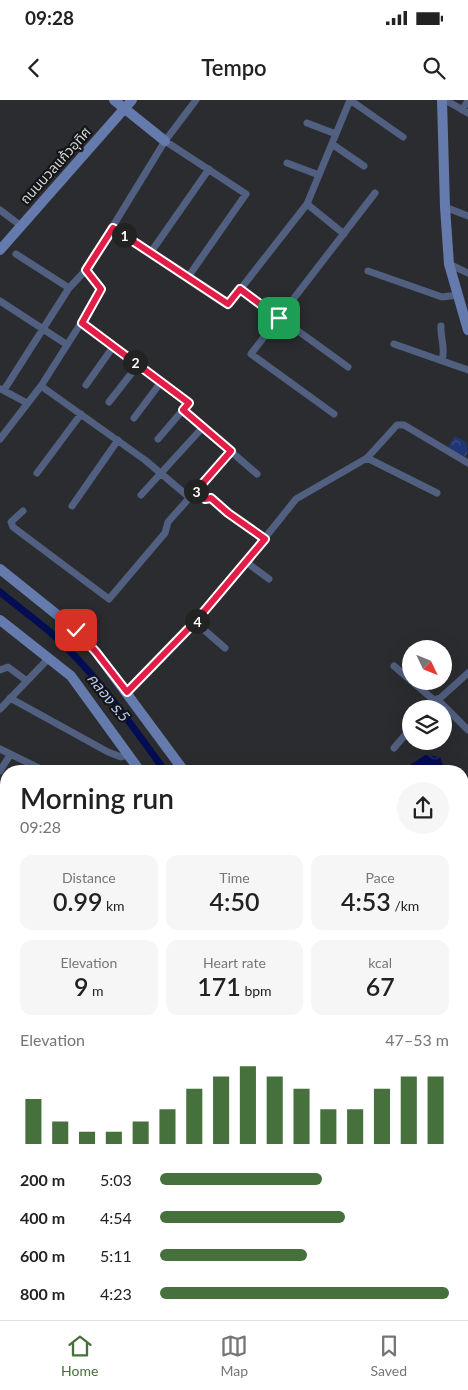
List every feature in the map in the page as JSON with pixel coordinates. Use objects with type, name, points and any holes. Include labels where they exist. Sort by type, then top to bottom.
[{"type":"street","points":[[114,100],[128,104],[165,141],[246,194],[188,278]]},
{"type":"street","points":[[27,403],[2,389],[69,288],[86,270],[165,141],[196,100]]},
{"type":"street","points":[[113,228],[228,304],[307,204],[350,100],[403,137]]},
{"type":"street","points":[[468,101],[465,112],[443,100],[445,207],[449,264],[468,330]]},
{"type":"street","name":"ถนนนวลแก้วอุทิศ","points":[[0,250],[128,104]]},
{"type":"street","points":[[307,124],[336,134]]},
{"type":"street","points":[[332,144],[364,166]]},
{"type":"street","points":[[287,163],[319,175]]},
{"type":"street","points":[[150,252],[209,168]]},
{"type":"street","points":[[334,414],[251,354],[375,193]]},
{"type":"street","points":[[307,204],[344,234]]},
{"type":"street","points":[[445,207],[468,216]]},
{"type":"street","points":[[0,210],[20,225]]},
{"type":"street","points":[[16,254],[69,288]]},
{"type":"street","points":[[449,264],[468,273]]},
{"type":"street","points":[[0,439],[41,386],[66,344],[82,323],[101,289],[86,270]]},
{"type":"street","points":[[368,271],[442,297],[458,295]]},
{"type":"street","points":[[240,289],[348,367]]},
{"type":"street","points":[[0,301],[66,344]]},
{"type":"street","points":[[82,323],[189,403],[158,439]]},
{"type":"street","points":[[441,326],[440,335],[445,350],[442,360]]},
{"type":"street","points":[[394,344],[468,370]]},
{"type":"street","points":[[86,385],[114,347]]},
{"type":"street","points":[[109,402],[138,365]]},
{"type":"street","points":[[134,418],[161,382]]},
{"type":"street","points":[[41,386],[118,440],[190,498]]},
{"type":"street","points":[[183,410],[257,474]]},
{"type":"street","points":[[37,472],[81,414]]},
{"type":"street","points":[[127,692],[195,622],[296,499],[367,458],[400,424],[468,463]]},
{"type":"street","points":[[141,495],[203,427]]},
{"type":"street","points":[[72,506],[118,440]]},
{"type":"street","points":[[23,511],[11,522],[13,526],[109,599],[165,533],[168,522],[231,451]]},
{"type":"street","points":[[367,458],[437,493]]},
{"type":"street","points":[[196,491],[205,499],[211,498],[228,513],[265,539]]},
{"type":"street","points":[[246,562],[269,579]]},
{"type":"street","points":[[0,568],[76,630],[127,692],[180,765]]},
{"type":"street","points":[[0,620],[71,676],[136,765]]},
{"type":"street","points":[[195,622],[225,648]]},
{"type":"street","points":[[0,709],[49,658]]},
{"type":"street","points":[[394,666],[436,700],[468,673]]},
{"type":"street","points":[[0,670],[8,667],[27,681]]},
{"type":"street","points":[[10,698],[108,752],[121,756],[128,754]]},
{"type":"street","points":[[452,715],[468,730]]},
{"type":"street","points":[[394,748],[402,739]]},
{"type":"street","points":[[0,749],[32,765]]},
{"type":"street","points":[[4,765],[10,755]]},
{"type":"green space","points":[[455,436],[466,442],[468,451],[464,459],[447,449]]},
{"type":"water","points":[[425,755],[440,757],[443,765],[410,765]]},
{"type":"waterway","name":"คลอง ร.5","points":[[0,592],[50,632],[79,661],[118,707],[161,765]]},
{"type":"route","points":[[76,630],[127,692],[217,598],[265,539],[228,513],[211,498],[205,499],[196,491],[231,451],[183,410],[189,403],[82,323],[101,289],[86,270],[113,228],[228,304],[240,289],[279,318]]}]
